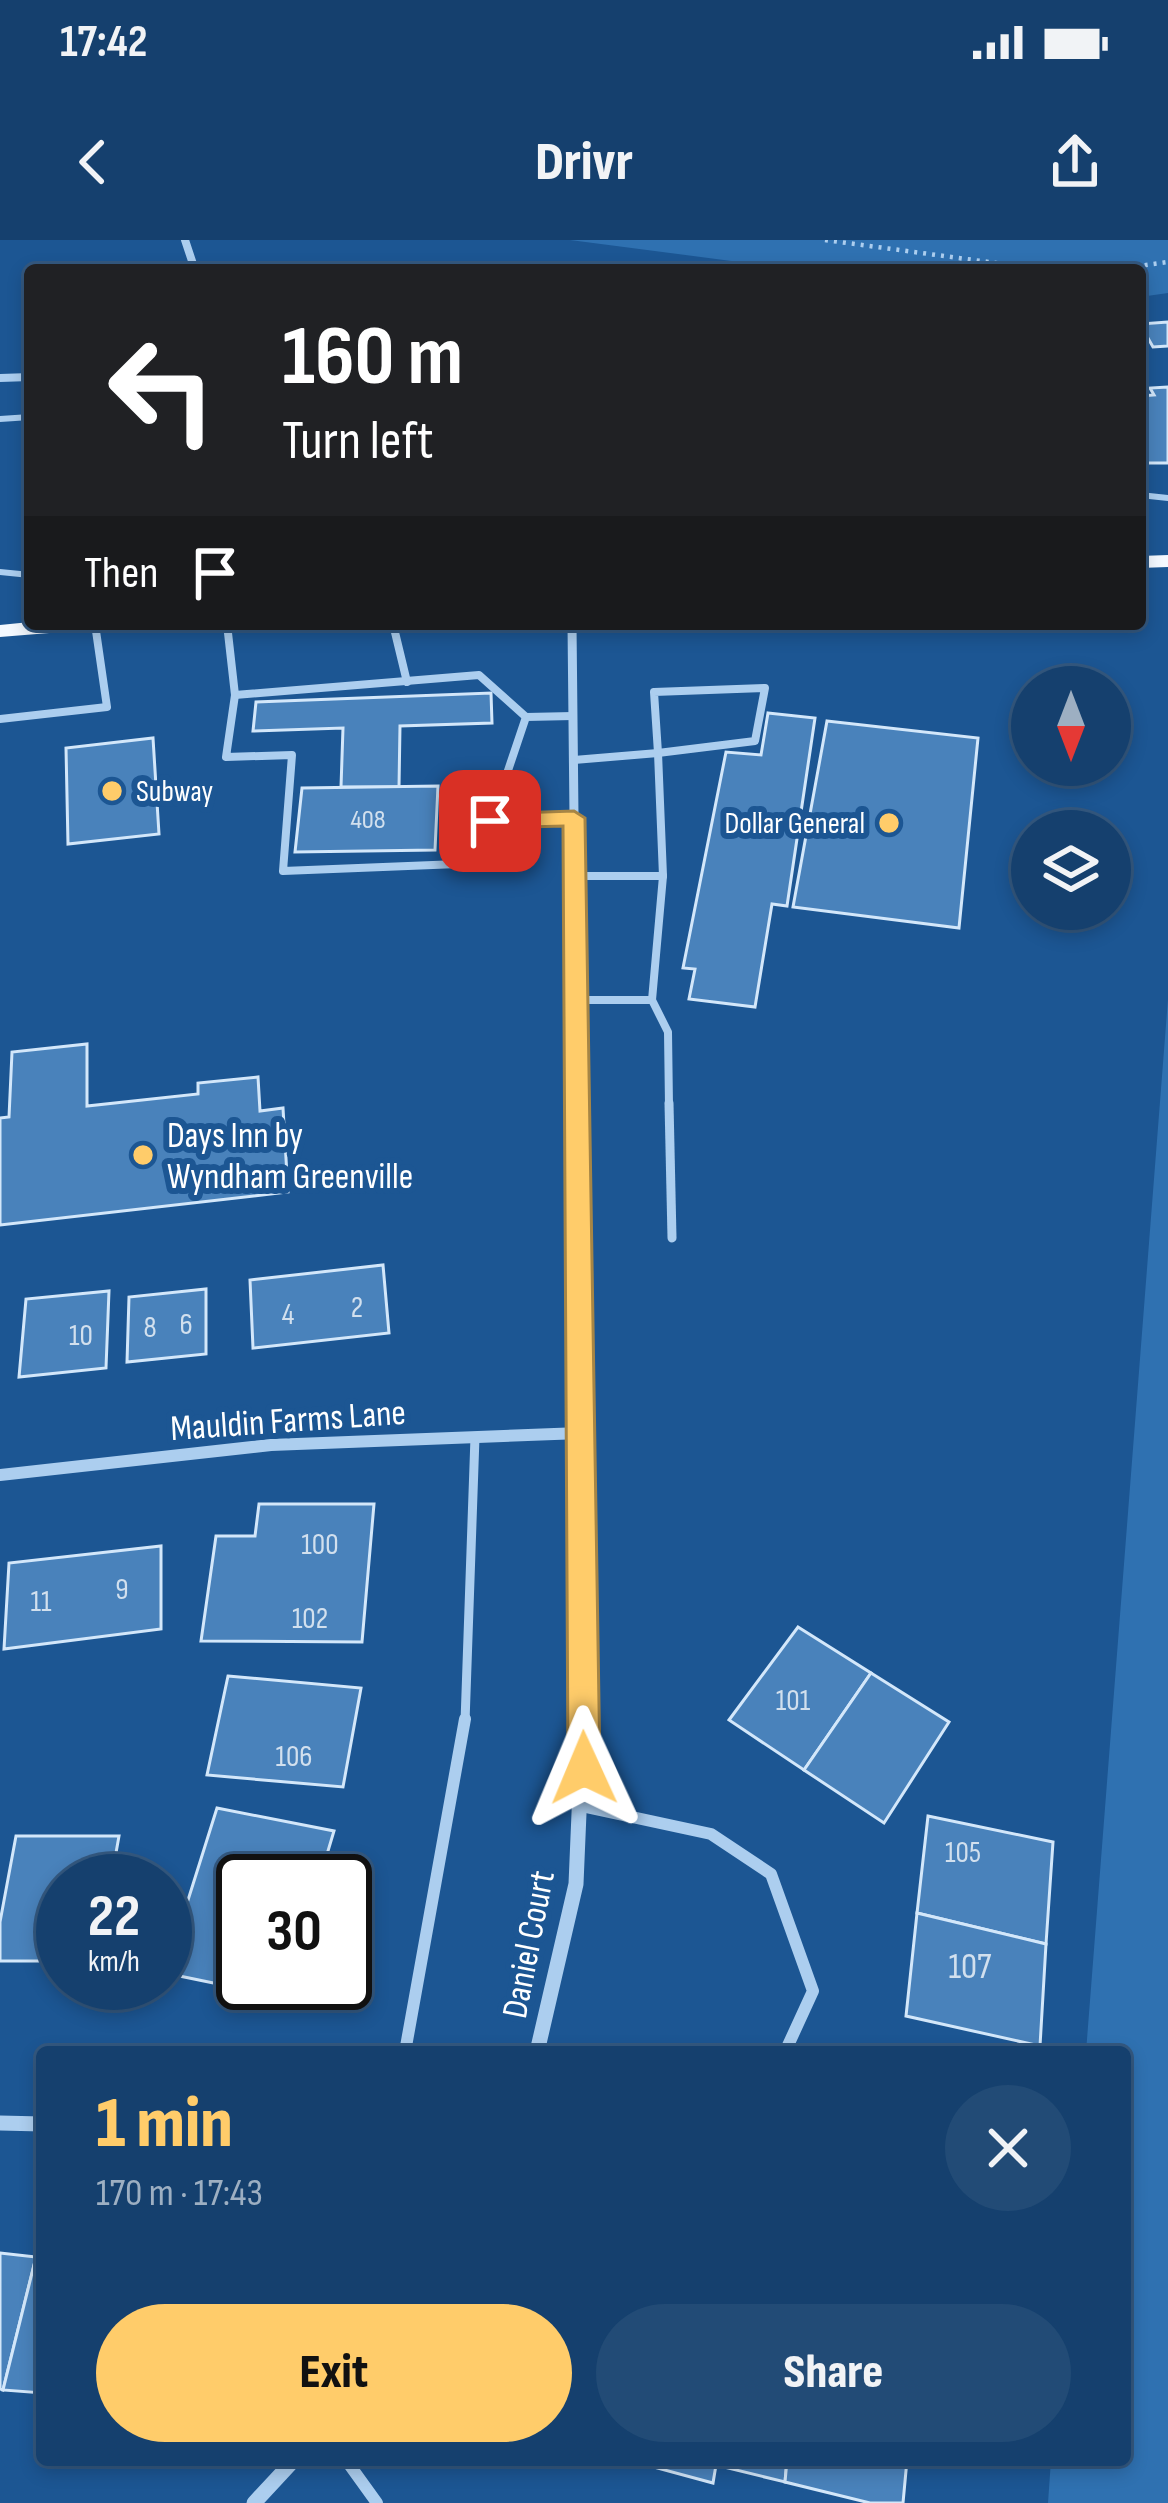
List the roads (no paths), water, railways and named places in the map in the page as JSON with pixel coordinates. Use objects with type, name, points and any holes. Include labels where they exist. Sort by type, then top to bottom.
[{"type":"street","name":"Daniel Court","points":[[538,2046],[576,1884],[581,1806],[572,630]]},
{"type":"street","name":"Mauldin Farms Lane","points":[[0,1475],[271,1445],[580,1433]]},
{"type":"street","points":[[0,2123],[36,2124]]},
{"type":"street","points":[[254,2503],[288,2466]]},
{"type":"lane","points":[[0,719],[107,707],[92,630]]},
{"type":"lane","points":[[228,630],[235,695],[226,757],[292,755],[283,871],[483,863],[490,821],[526,717]]},
{"type":"lane","points":[[394,630],[407,682]]},
{"type":"lane","points":[[235,695],[479,675],[526,717],[573,716]]},
{"type":"lane","points":[[574,760],[658,753],[755,741],[765,688],[653,692],[658,753],[663,876],[652,1000],[668,1032],[672,1238]]},
{"type":"lane","points":[[490,821],[574,818]]},
{"type":"lane","points":[[575,876],[663,876]]},
{"type":"lane","points":[[576,1000],[652,1000]]},
{"type":"lane","points":[[406,2046],[464,1738],[475,1437]]},
{"type":"lane","points":[[581,1806],[711,1834],[771,1874],[813,1991],[788,2046]]},
{"type":"lane","points":[[350,2466],[377,2503]]},
{"type":"place","name":"Subway","points":[[112,791]]},
{"type":"place","name":"Dollar General","points":[[889,823]]},
{"type":"place","name":"Days Inn by Wyndham Greenville","points":[[143,1155]]}]
